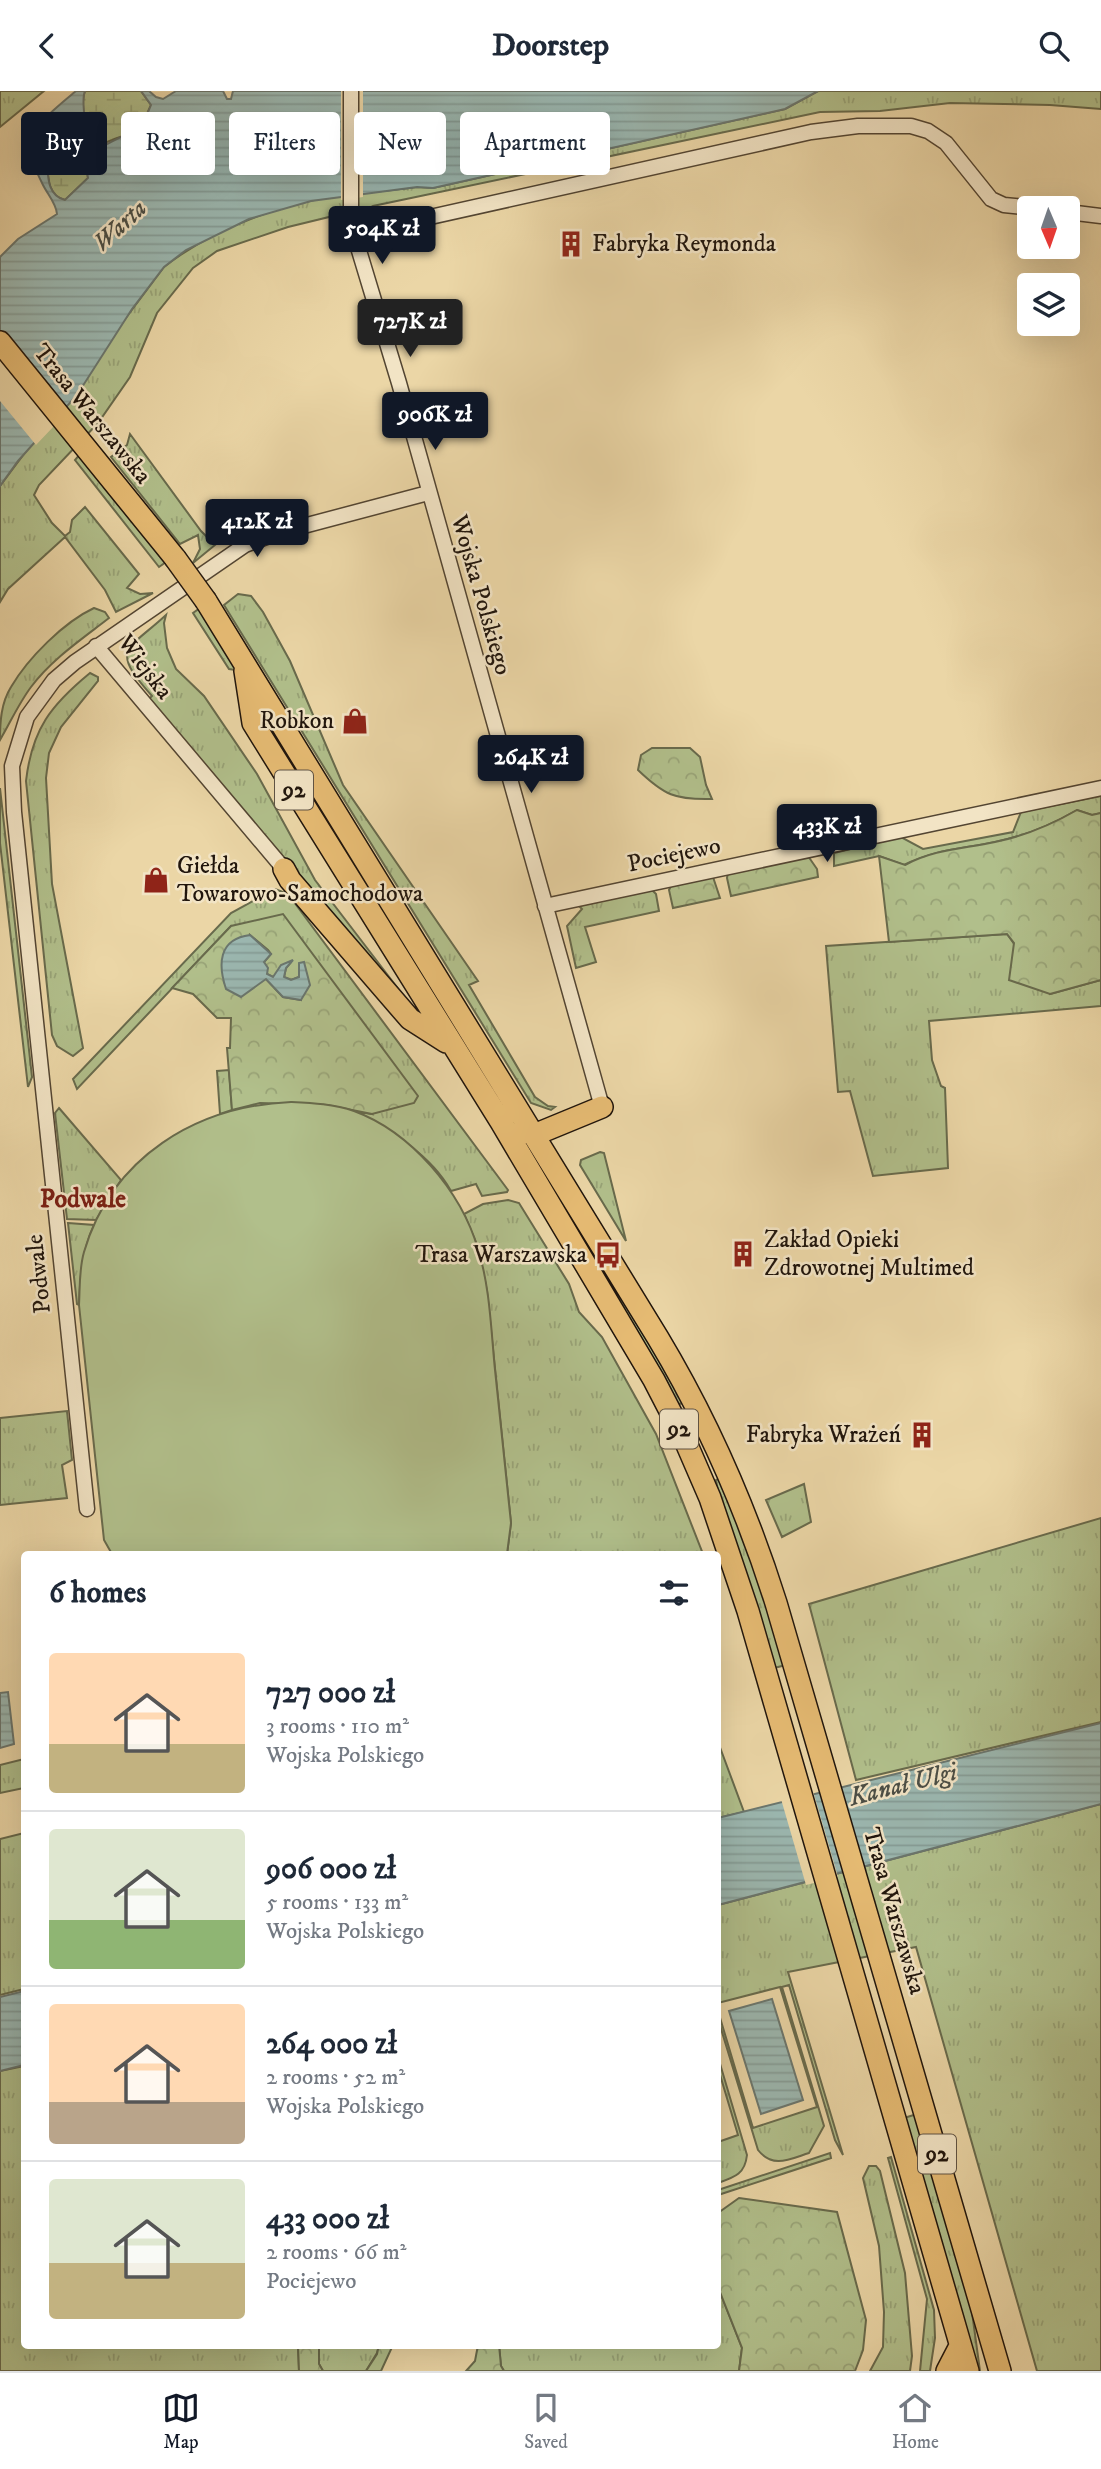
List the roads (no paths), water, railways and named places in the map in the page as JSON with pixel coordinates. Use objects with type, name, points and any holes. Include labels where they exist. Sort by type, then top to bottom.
[{"type":"main road","name":"Trasa Warszawska","points":[[0,342],[175,558],[206,601],[680,1373],[716,1444],[756,1541],[795,1664],[1000,2371]]},
{"type":"main road","name":"92","points":[[244,661],[253,723],[501,1122],[635,1346],[684,1438],[719,1523],[766,1672],[968,2371]]},
{"type":"main road","points":[[284,869],[290,880],[410,1019],[452,1046]]},
{"type":"main road","points":[[501,1122],[534,1135],[602,1107]]},
{"type":"main road","points":[[947,2371],[960,2346]]},
{"type":"street","name":"Wojska Polskiego","points":[[351,91],[351,213],[354,235],[399,383],[602,1107]]},
{"type":"street","points":[[354,235],[811,132],[858,126],[911,126],[928,131],[946,143],[991,199],[1004,205],[1017,206]]},
{"type":"street","points":[[1080,213],[1101,216]]},
{"type":"street","name":"Wiejska","points":[[284,869],[96,646],[245,545],[276,533],[428,493]]},
{"type":"street","name":"Podwale","points":[[87,1509],[14,812],[12,767],[27,717],[54,680],[96,646]]},
{"type":"street","name":"Pociejewo","points":[[545,906],[1101,788]]},
{"type":"water","points":[[76,91],[85,91],[84,112],[52,112]]},
{"type":"water","name":"Warta","points":[[141,91],[149,91],[163,99],[176,91],[223,91],[227,99],[231,99],[233,91],[818,91],[785,109],[610,148],[610,112],[460,112],[460,175],[491,175],[433,188],[417,187],[311,201],[249,219],[186,250],[164,267],[132,309],[77,395],[18,461],[0,486],[0,257],[18,239],[57,214],[38,175],[48,175],[55,195],[65,200],[88,178],[88,175],[107,175],[107,145],[121,137],[121,175],[215,175],[215,112],[148,112],[151,105]]},
{"type":"water","points":[[250,935],[271,954],[264,962],[268,968],[267,974],[273,977],[281,965],[293,960],[286,968],[284,977],[291,980],[299,977],[299,963],[304,962],[310,985],[301,1000],[283,997],[266,979],[241,997],[226,989],[222,971],[223,954],[239,937]]},
{"type":"water","points":[[8,1692],[14,1744],[0,1748],[0,1693]]},
{"type":"water","name":"Kanał Ulgi","points":[[1101,1723],[1101,1804],[721,1904],[721,1817]]},
{"type":"water","points":[[21,1992],[21,2066],[0,2071],[0,1997]]},
{"type":"water","points":[[772,1999],[803,2100],[761,2114],[729,2011]]},
{"type":"place","name":"Fabryka Reymonda","points":[[571,244]]},
{"type":"place","name":"Robkon","points":[[355,721]]},
{"type":"place","name":"Giełda Towarowo-Samochodowa","points":[[156,880]]},
{"type":"place","name":"Zakład Opieki Zdrowotnej Multimed","points":[[743,1254]]},
{"type":"place","name":"Trasa Warszawska","points":[[608,1255]]},
{"type":"place","name":"Fabryka Wrażeń","points":[[922,1435]]},
{"type":"district","name":"Podwale","points":[[83,1199]]}]
